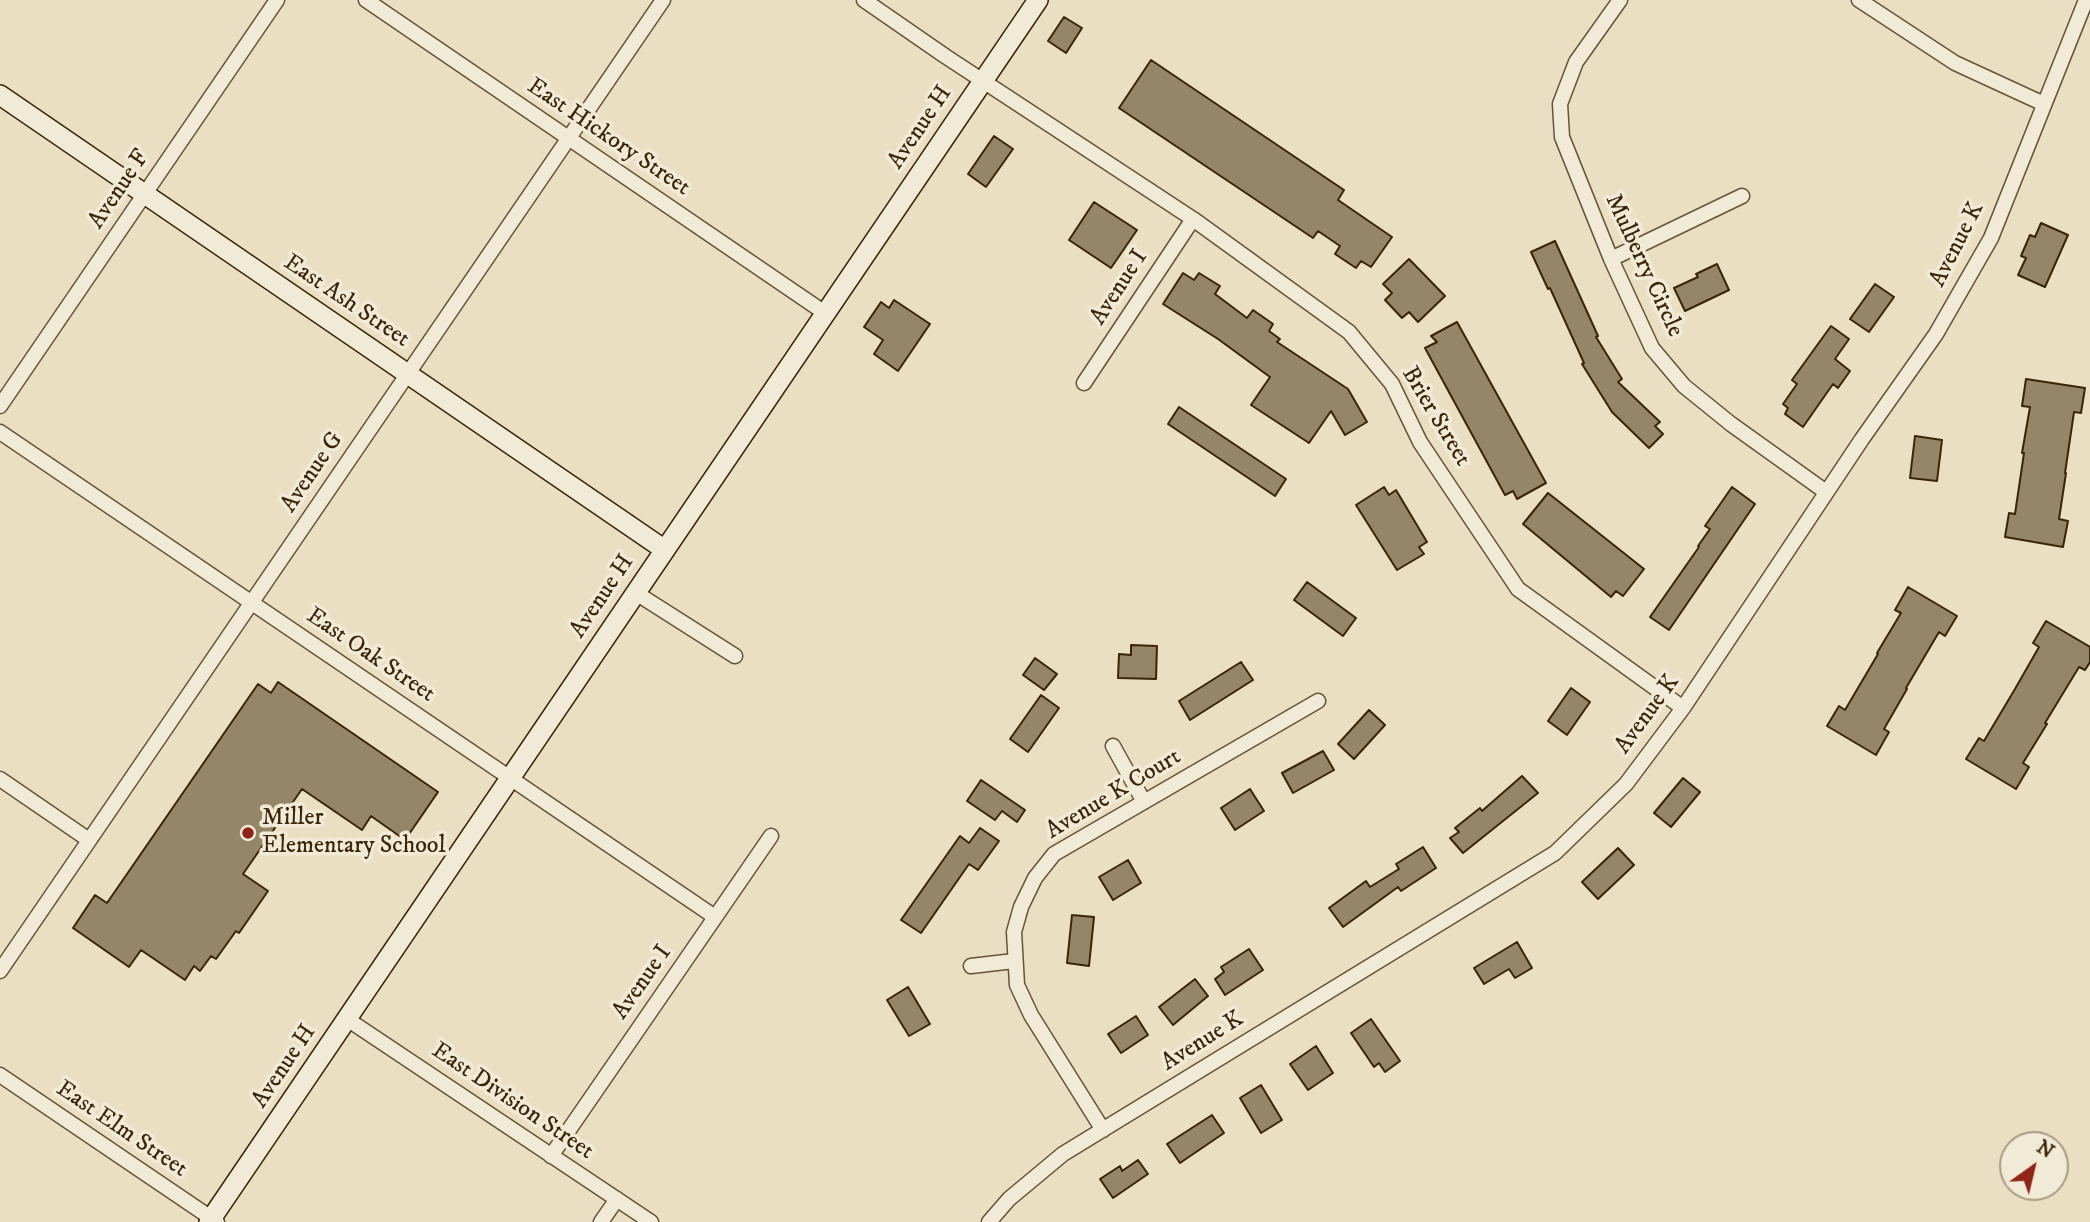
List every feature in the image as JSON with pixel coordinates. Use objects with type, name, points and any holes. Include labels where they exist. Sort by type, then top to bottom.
[{"type":"street","name":"Avenue F","points":[[0,406],[277,0]]},
{"type":"street","name":"East Hickory Street","points":[[366,0],[825,313]]},
{"type":"street","name":"Avenue G","points":[[0,971],[663,0]]},
{"type":"street","name":"Brier Street","points":[[863,0],[1193,219],[1349,332],[1392,384],[1420,442],[1518,589],[1683,708]]},
{"type":"street","name":"Avenue H","points":[[213,1221],[1038,0]]},
{"type":"street","name":"Mulberry Circle","points":[[1620,0],[1576,62],[1560,104],[1562,137],[1611,259],[1652,348],[1684,386],[1731,424],[1826,492]]},
{"type":"street","points":[[1859,0],[1955,63],[2044,104]]},
{"type":"street","name":"Avenue K","points":[[989,1222],[1009,1199],[1063,1154],[1555,853],[1626,784],[1683,708],[1826,492],[1936,334],[1991,238],[2086,0]]},
{"type":"street","name":"East Ash Street","points":[[0,95],[665,550]]},
{"type":"street","points":[[1611,259],[1742,196]]},
{"type":"street","name":"Avenue I","points":[[1084,383],[1193,219]]},
{"type":"street","name":"East Oak Street","points":[[0,432],[715,918]]},
{"type":"street","points":[[636,593],[735,656]]},
{"type":"street","name":"Avenue K Court","points":[[1103,1130],[1031,1015],[1017,985],[1014,932],[1021,907],[1035,878],[1054,854],[1318,701]]},
{"type":"street","points":[[1113,746],[1144,802]]},
{"type":"street","points":[[0,779],[89,841]]},
{"type":"street","name":"Avenue I","points":[[551,1156],[771,836]]},
{"type":"street","points":[[971,966],[1014,961]]},
{"type":"street","name":"East Division Street","points":[[347,1019],[651,1222]]},
{"type":"street","name":"East Elm Street","points":[[0,1075],[213,1221]]},
{"type":"street","points":[[601,1222],[617,1199]]},
{"type":"building","points":[[1064,17],[1082,28],[1066,53],[1048,41]]},
{"type":"building","points":[[1151,60],[1344,190],[1338,200],[1392,237],[1371,267],[1361,261],[1356,268],[1335,254],[1340,246],[1318,231],[1313,238],[1119,108]]},
{"type":"building","points":[[994,136],[1013,149],[986,187],[968,174]]},
{"type":"building","points":[[1094,202],[1137,230],[1111,268],[1069,240]]},
{"type":"building","points":[[2041,223],[2068,235],[2045,287],[2018,275],[2026,258],[2021,256],[2030,235],[2035,237]]},
{"type":"building","points":[[1555,241],[1598,336],[1596,337],[1622,379],[1618,382],[1660,422],[1655,426],[1663,434],[1649,448],[1612,412],[1582,364],[1584,363],[1550,288],[1548,289],[1531,252]]},
{"type":"building","points":[[1409,259],[1445,296],[1418,322],[1409,312],[1402,318],[1385,300],[1392,293],[1383,284]]},
{"type":"building","points":[[1717,264],[1729,290],[1685,311],[1674,288]]},
{"type":"building","points":[[1183,273],[1194,280],[1199,273],[1220,286],[1215,294],[1247,318],[1253,310],[1273,324],[1269,331],[1280,339],[1277,342],[1348,389],[1367,422],[1345,435],[1331,411],[1309,443],[1251,405],[1270,377],[1163,304]]},
{"type":"building","points":[[1875,284],[1894,297],[1869,332],[1850,319]]},
{"type":"building","points":[[894,300],[930,324],[898,371],[874,354],[883,340],[864,327],[881,302],[889,308]]},
{"type":"building","points":[[1457,322],[1546,483],[1517,499],[1513,491],[1505,495],[1425,348],[1437,342],[1431,336]]},
{"type":"building","points":[[1831,326],[1849,339],[1835,359],[1850,371],[1838,388],[1833,384],[1803,427],[1785,414],[1788,408],[1783,404],[1797,384],[1792,380]]},
{"type":"building","points":[[2026,379],[2085,388],[2081,413],[2074,412],[2065,473],[2059,519],[2068,521],[2063,547],[2005,537],[2009,513],[2015,514],[2024,453],[2030,407],[2022,406]]},
{"type":"building","points":[[1179,407],[1286,479],[1275,496],[1168,424]]},
{"type":"building","points":[[1915,436],[1942,440],[1937,481],[1910,478]]},
{"type":"building","points":[[1384,487],[1389,495],[1396,490],[1427,542],[1419,547],[1424,554],[1397,570],[1356,505]]},
{"type":"building","points":[[1732,487],[1755,504],[1669,630],[1650,617],[1699,547],[1710,529],[1705,526]]},
{"type":"building","points":[[1548,493],[1644,569],[1623,596],[1616,591],[1611,597],[1523,524]]},
{"type":"building","points":[[1307,582],[1356,618],[1343,636],[1294,600]]},
{"type":"building","points":[[1908,587],[1957,616],[1945,636],[1939,632],[1906,688],[1884,729],[1889,732],[1876,755],[1827,726],[1839,706],[1845,710],[1878,654],[1901,613],[1895,610]]},
{"type":"building","points":[[2046,621],[2090,647],[2090,662],[2085,670],[2079,667],[2045,723],[2047,724],[2023,763],[2029,767],[2016,789],[1966,759],[1979,738],[1984,741],[2015,689],[2039,647],[2033,643]]},
{"type":"building","points":[[1131,645],[1157,646],[1156,679],[1118,678],[1119,654],[1131,655]]},
{"type":"building","points":[[1035,658],[1057,674],[1044,690],[1023,675]]},
{"type":"building","points":[[1241,662],[1253,680],[1190,720],[1179,701]]},
{"type":"building","name":"Miller Elementary School","points":[[278,682],[438,792],[405,840],[371,816],[362,830],[302,789],[243,874],[268,891],[239,933],[236,931],[216,959],[211,956],[200,971],[194,966],[185,980],[141,950],[129,967],[73,928],[95,895],[107,903],[258,684],[271,693]]},
{"type":"building","points":[[1571,688],[1590,702],[1567,735],[1548,721]]},
{"type":"building","points":[[1041,695],[1059,708],[1028,752],[1010,739]]},
{"type":"building","points":[[1369,710],[1385,725],[1354,759],[1338,744]]},
{"type":"building","points":[[1323,751],[1334,770],[1293,793],[1282,773]]},
{"type":"building","points":[[1522,776],[1538,793],[1463,853],[1450,838],[1459,832],[1455,828],[1480,808],[1482,811]]},
{"type":"building","points":[[1683,778],[1700,792],[1671,827],[1654,813]]},
{"type":"building","points":[[981,780],[1025,810],[1017,822],[1002,811],[995,820],[967,801]]},
{"type":"building","points":[[1250,789],[1264,811],[1235,830],[1221,808]]},
{"type":"building","points":[[980,828],[999,841],[978,870],[969,864],[921,933],[901,920],[960,836],[969,843]]},
{"type":"building","points":[[1423,847],[1436,868],[1401,891],[1398,887],[1343,927],[1329,908],[1366,881],[1370,887],[1399,869],[1396,864]]},
{"type":"building","points":[[1618,848],[1634,865],[1598,899],[1582,882]]},
{"type":"building","points":[[1128,860],[1141,883],[1113,900],[1099,877]]},
{"type":"building","points":[[1072,915],[1094,917],[1089,966],[1067,963]]},
{"type":"building","points":[[1517,942],[1532,968],[1515,978],[1509,969],[1484,984],[1474,968]]},
{"type":"building","points":[[1249,949],[1263,970],[1225,995],[1215,979],[1224,972],[1221,967]]},
{"type":"building","points":[[1195,979],[1208,996],[1173,1025],[1159,1007]]},
{"type":"building","points":[[908,987],[930,1024],[909,1036],[887,1000]]},
{"type":"building","points":[[1136,1016],[1148,1035],[1121,1053],[1108,1034]]},
{"type":"building","points":[[1371,1019],[1400,1061],[1385,1072],[1379,1063],[1374,1067],[1351,1033]]},
{"type":"building","points":[[1316,1046],[1333,1073],[1308,1090],[1290,1064]]},
{"type":"building","points":[[1261,1085],[1282,1120],[1261,1133],[1240,1098]]},
{"type":"building","points":[[1212,1115],[1224,1133],[1180,1163],[1167,1144]]},
{"type":"building","points":[[1138,1160],[1148,1174],[1113,1198],[1100,1179],[1120,1166],[1122,1171]]},
{"type":"place","name":"Miller Elementary School","points":[[248,833]]}]
